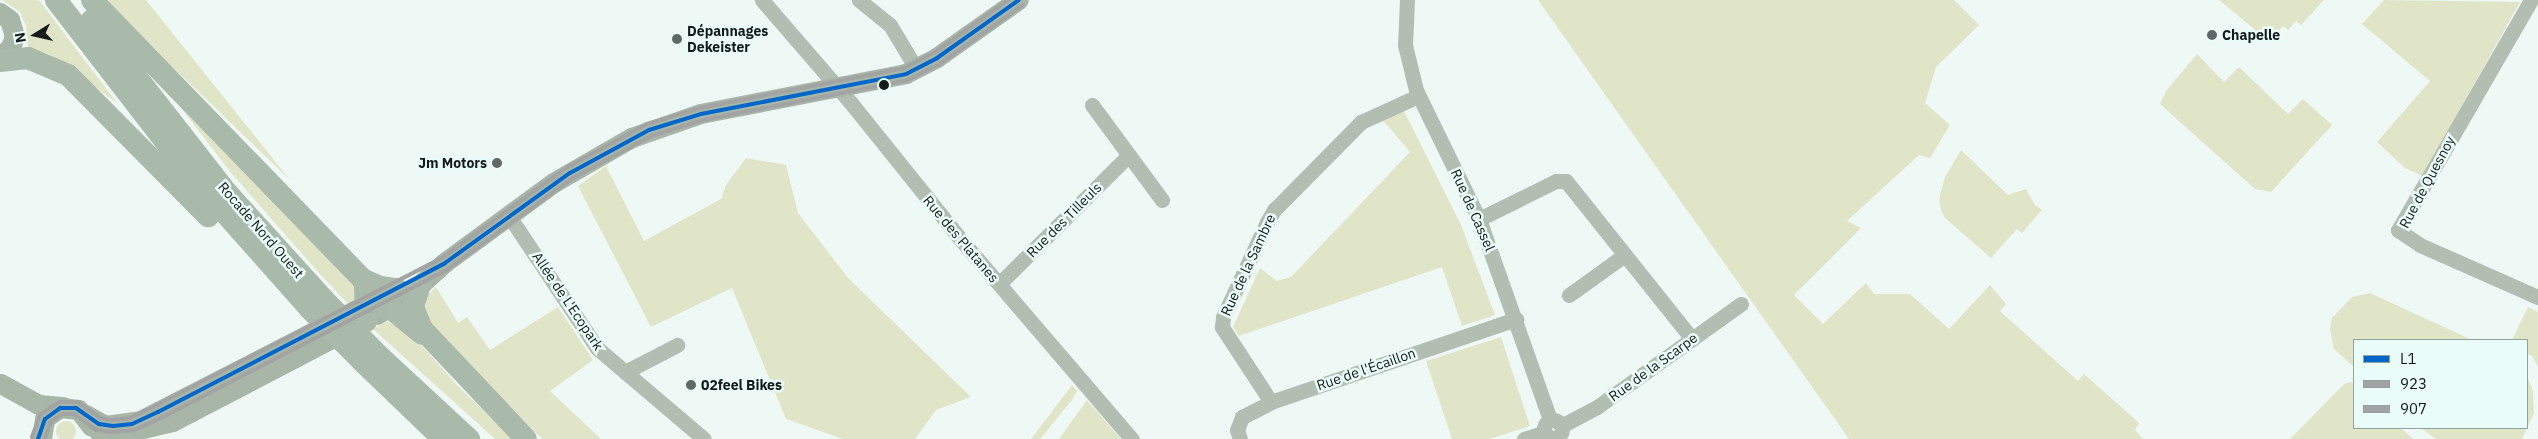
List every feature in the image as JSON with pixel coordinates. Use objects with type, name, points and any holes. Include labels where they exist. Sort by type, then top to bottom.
[{"type":"highway","name":"Rocade Nord Ouest","points":[[56,0],[193,177],[288,286],[317,304]]},
{"type":"highway","name":"Rocade Nord Ouest","points":[[77,0],[211,173],[317,304],[369,357],[444,439]]},
{"type":"highway","points":[[92,0],[362,279],[385,302],[434,344],[526,439]]},
{"type":"highway","points":[[0,60],[21,58],[37,60],[75,79],[235,244],[288,286]]},
{"type":"highway","points":[[362,279],[380,287],[385,302]]},
{"type":"highway","points":[[385,302],[413,311],[434,344]]},
{"type":"highway","name":"Rocade Nord Ouest","points":[[369,357],[469,439]]},
{"type":"main road","points":[[101,439],[173,422],[385,302],[445,263],[570,172],[648,130],[700,114],[887,80],[917,70],[1020,0]]},
{"type":"main road","points":[[0,13],[10,20],[15,36],[12,46],[0,60]]},
{"type":"main road","points":[[1,384],[34,403],[76,408],[106,426],[141,421],[385,302]]},
{"type":"main road","points":[[1,384],[28,409],[41,435]]},
{"type":"main road","points":[[41,435],[50,413],[64,407]]},
{"type":"main road","points":[[86,415],[92,426],[92,439]]},
{"type":"street","name":"Rue des Platanes","points":[[762,0],[839,89],[999,284],[1132,439]]},
{"type":"street","points":[[860,0],[890,24],[917,70]]},
{"type":"street","name":"Rue de Cassel","points":[[1407,0],[1405,45],[1418,96],[1479,219],[1516,319],[1554,431]]},
{"type":"street","name":"Rue de Quesnoy","points":[[2530,0],[2398,230],[2420,245],[2538,297]]},
{"type":"street","name":"Rue de la Sambre","points":[[1270,402],[1222,327],[1223,317],[1267,222],[1274,210],[1361,122],[1418,96]]},
{"type":"street","points":[[1092,105],[1162,200]]},
{"type":"street","name":"Rue des Tilleuls","points":[[999,284],[1129,155]]},
{"type":"street","points":[[1479,219],[1562,180],[1575,188],[1623,256],[1692,339]]},
{"type":"street","name":"Allée de L'Ecopark","points":[[509,216],[597,348],[704,439]]},
{"type":"street","points":[[1569,295],[1623,256]]},
{"type":"street","name":"Rue de la Scarpe","points":[[1524,439],[1554,431],[1591,411],[1741,304]]},
{"type":"street","name":"Rue de l'Écaillon","points":[[1240,439],[1237,430],[1242,417],[1270,402],[1516,319]]},
{"type":"street","points":[[624,372],[677,345]]},
{"type":"green space","points":[[2,0],[39,0],[117,103],[49,54],[28,48],[26,26],[20,12]]},
{"type":"green space","points":[[108,0],[146,0],[290,180],[128,24]]},
{"type":"green space","points":[[1538,0],[1954,0],[1979,25],[1936,67],[1925,103],[1950,125],[1930,158],[1919,155],[1847,221],[1861,228],[1794,295],[1823,324],[1866,283],[1874,294],[1910,294],[1949,329],[1990,285],[2006,304],[2000,311],[2078,381],[2084,374],[2139,423],[2135,430],[2143,439],[1849,439]]},
{"type":"green space","points":[[2219,0],[2324,0],[2301,25],[2296,21],[2288,30],[2283,26],[2274,37],[2265,38]]},
{"type":"green space","points":[[2384,0],[2520,2],[2423,176],[2405,168],[2377,142],[2430,81],[2362,24]]},
{"type":"green space","points":[[2197,54],[2224,82],[2239,67],[2288,114],[2303,99],[2332,125],[2271,192],[2255,189],[2160,104],[2166,91]]},
{"type":"green space","points":[[161,82],[357,288],[356,299],[348,304],[319,273],[232,174]]},
{"type":"green space","points":[[1403,109],[1461,225],[1495,315],[1462,326],[1442,267],[1239,336],[1233,327],[1260,268],[1277,281],[1291,277],[1410,152],[1381,118]]},
{"type":"green space","points":[[1961,150],[2008,195],[2026,189],[2035,205],[2042,210],[2022,233],[2017,229],[1991,258],[1945,218],[1941,210],[1939,200],[1945,177]]},
{"type":"green space","points":[[746,158],[786,165],[798,213],[848,278],[971,397],[936,410],[915,439],[843,439],[786,419],[732,288],[651,327],[578,186],[606,166],[644,241],[721,199],[726,185]]},
{"type":"green space","points":[[436,287],[458,323],[467,317],[490,350],[558,307],[593,360],[550,391],[601,439],[542,439],[428,321],[424,311],[428,295]]},
{"type":"green space","points":[[2370,293],[2470,339],[2353,339],[2353,366],[2334,349],[2330,329],[2332,318],[2352,297]]},
{"type":"green space","points":[[2528,307],[2538,312],[2538,367],[2533,357],[2528,354],[2528,339],[2512,339]]},
{"type":"green space","points":[[387,321],[413,336],[458,386],[513,439],[495,439],[373,329]]},
{"type":"green space","points":[[1501,337],[1530,426],[1490,439],[1452,439],[1426,361]]},
{"type":"green space","points":[[2528,378],[2533,391],[2534,413],[2528,426]]},
{"type":"green space","points":[[2353,383],[2353,429],[2402,429],[2413,439],[2290,439],[2344,384]]},
{"type":"green space","points":[[1072,385],[1077,391],[1072,400],[1040,439],[1031,439]]},
{"type":"green space","points":[[1087,400],[1121,439],[1059,439]]},
{"type":"green space","points":[[62,421],[70,421],[76,427],[76,435],[71,440],[61,440],[56,435],[56,427]]},
{"type":"green space","points":[[2422,429],[2527,429],[2522,439],[2436,439]]},
{"type":"transit line","name":"907","points":[[32,437],[40,415],[59,402],[78,402],[101,418],[113,420],[130,418],[155,406],[442,258],[566,168],[647,124],[700,108],[904,68],[934,53],[1008,0]]},
{"type":"transit line","name":"L1","points":[[38,439],[45,419],[60,408],[76,408],[99,424],[113,426],[132,424],[158,412],[445,263],[570,173],[649,130],[701,114],[906,74],[937,58],[1019,0]]},
{"type":"transit line","name":"923","points":[[45,439],[50,423],[62,414],[74,414],[96,430],[113,432],[134,430],[161,418],[448,269],[573,178],[651,136],[703,120],[908,80],[941,63],[1023,5]]},
{"type":"place","name":"Chapelle","points":[[2212,35]]},
{"type":"place","name":"Dépannages Dekeister","points":[[677,39]]},
{"type":"place","name":"Jm Motors","points":[[497,163]]},
{"type":"place","name":"02feel Bikes","points":[[691,385]]}]
